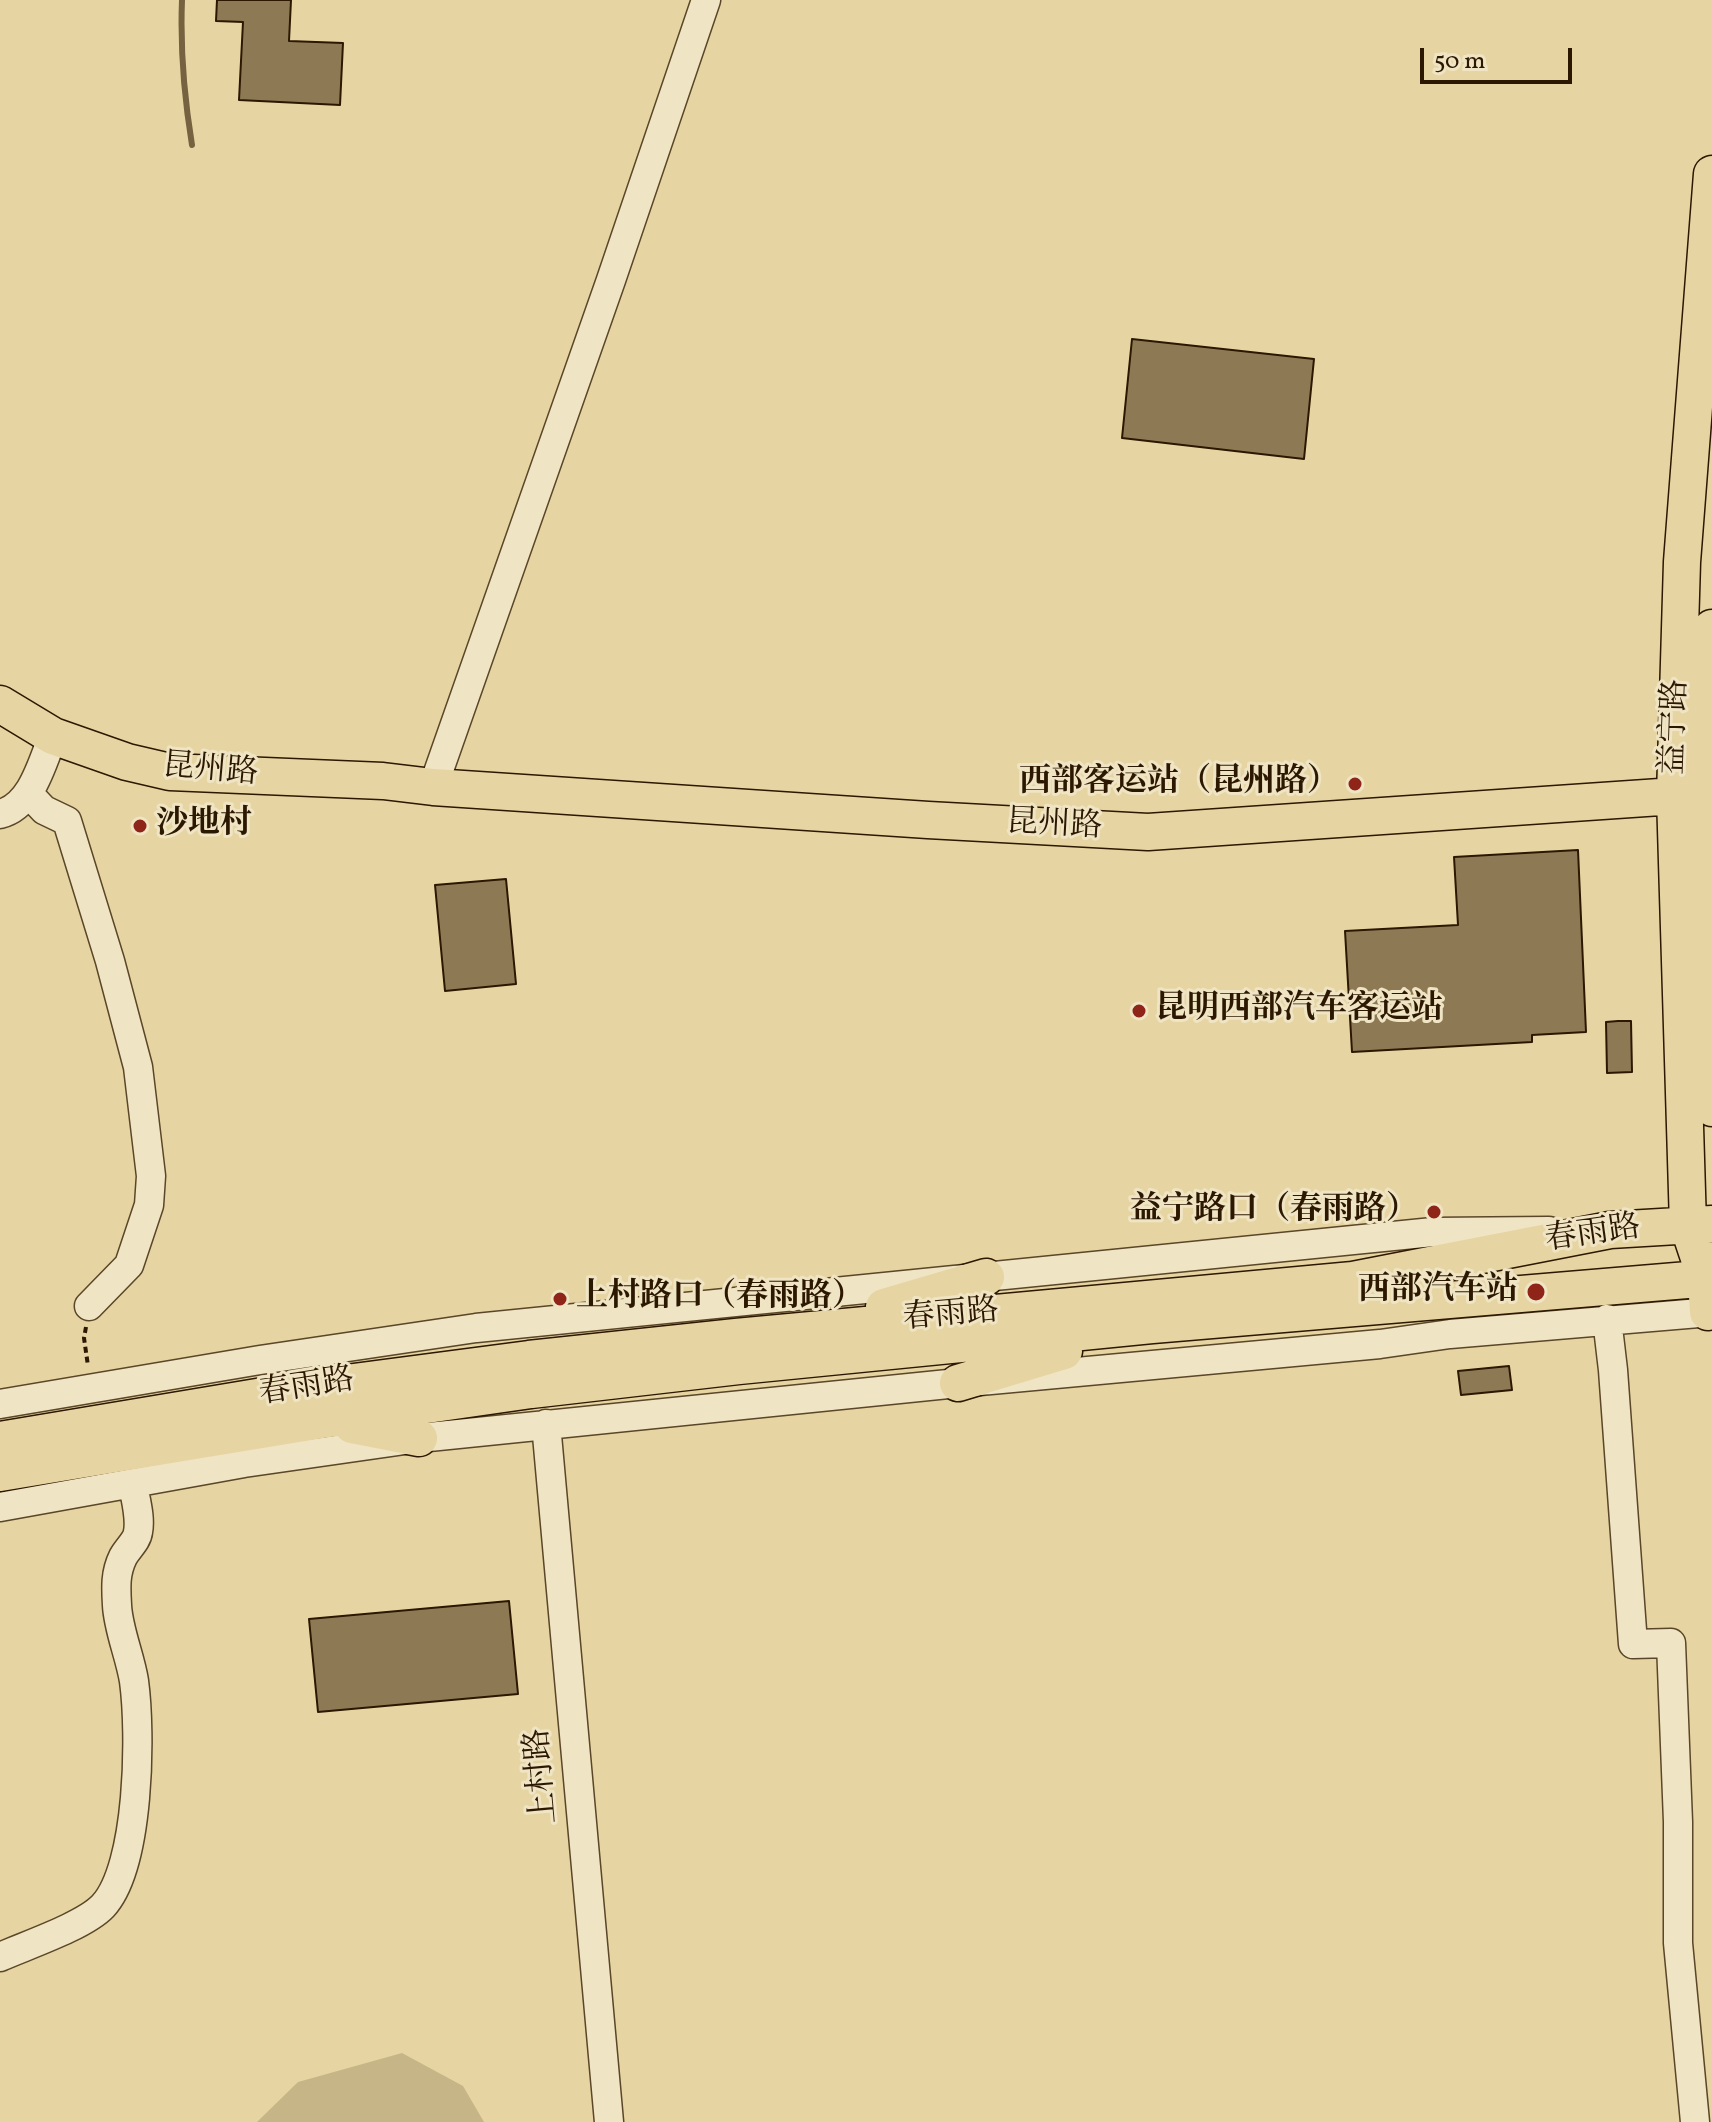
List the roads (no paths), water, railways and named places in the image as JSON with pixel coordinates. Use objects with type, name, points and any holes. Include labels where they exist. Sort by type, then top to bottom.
[{"type":"main road","name":"益宁路","points":[[1712,174],[1682,562],[1712,1108]]},
{"type":"main road","name":"益宁路","points":[[1707,1268],[1696,796],[1712,628]]},
{"type":"main road","name":"昆州路","points":[[0,704],[50,744]]},
{"type":"main road","name":"昆州路","points":[[0,726],[50,744],[170,772],[383,781],[433,787],[928,820],[1148,832],[1696,796]]},
{"type":"main road","name":"春雨路","points":[[0,1440],[323,1386],[544,1358],[808,1330],[1353,1280],[1610,1230],[1707,1268]]},
{"type":"main road","name":"春雨路","points":[[0,1473],[322,1420],[531,1390],[1707,1268]]},
{"type":"main road","points":[[808,1330],[986,1277]]},
{"type":"main road","points":[[958,1383],[1152,1325]]},
{"type":"main road","points":[[322,1420],[419,1438]]},
{"type":"main road","points":[[0,1481],[40,1467]]},
{"type":"street","points":[[433,787],[706,0]]},
{"type":"street","points":[[0,814],[12,811],[28,793],[50,744]]},
{"type":"street","points":[[28,793],[44,810],[67,821],[110,961],[138,1067],[151,1176],[149,1205],[129,1265],[89,1306]]},
{"type":"street","points":[[0,1404],[260,1360],[476,1328],[1433,1232],[1610,1230]]},
{"type":"street","points":[[0,1507],[244,1463],[419,1438],[1607,1319],[1707,1268]]},
{"type":"street","points":[[1607,1319],[1633,1644],[1671,1643],[1678,1822],[1678,1943],[1695,2122]]},
{"type":"street","name":"上村路","points":[[546,1424],[609,2122]]},
{"type":"street","points":[[0,1957],[92,1915],[105,1904],[116,1884],[128,1842],[139,1746],[134,1682],[117,1611],[115,1579],[123,1557],[138,1534],[139,1516],[133,1484]]},
{"type":"waterway","points":[[182,0],[183,73],[192,145]]},
{"type":"place","name":"西部客运站（昆州路）","points":[[1355,784]]},
{"type":"place","name":"沙地村","points":[[140,826]]},
{"type":"place","name":"昆明西部汽车客运站","points":[[1139,1011]]},
{"type":"place","name":"益宁路口（春雨路）","points":[[1434,1212]]},
{"type":"place","name":"西部汽车站","points":[[1536,1292]]},
{"type":"place","name":"上村路口（春雨路）","points":[[560,1299]]}]
